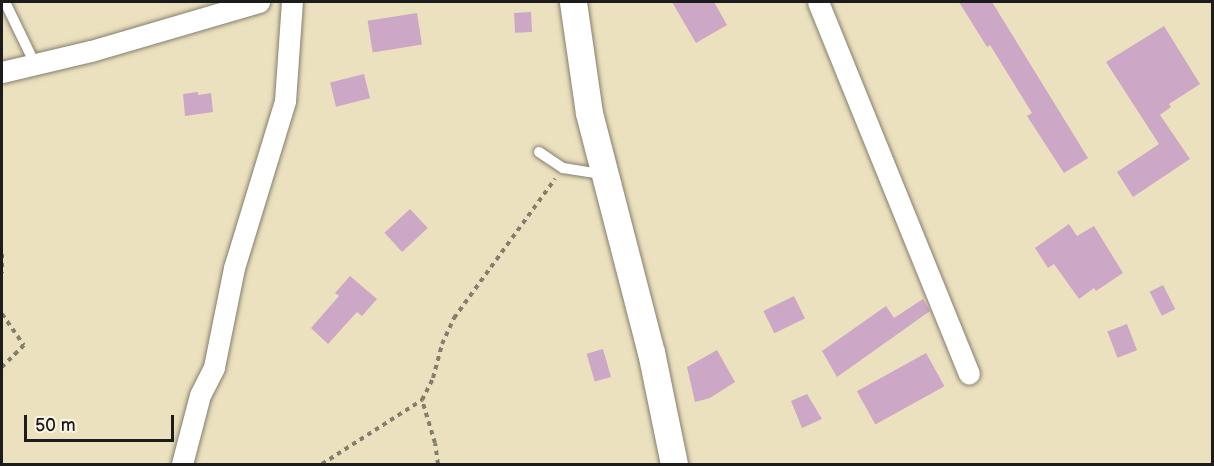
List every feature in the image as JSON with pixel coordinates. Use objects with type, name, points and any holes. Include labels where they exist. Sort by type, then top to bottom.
[{"type":"street","points":[[2,72],[91,51],[259,2]]},
{"type":"street","points":[[182,465],[200,395],[214,367],[234,268],[285,101],[290,56],[292,2]]},
{"type":"street","points":[[573,2],[589,113],[654,362],[674,465]]},
{"type":"street","points":[[818,2],[969,374]]},
{"type":"lane","points":[[5,2],[35,64]]},
{"type":"lane","points":[[539,152],[563,168],[604,174]]},
{"type":"path","points":[[322,465],[422,400],[454,318],[563,168]]},
{"type":"path","points":[[2,254],[2,273]]},
{"type":"path","points":[[2,314],[24,345],[2,367]]},
{"type":"path","points":[[422,400],[435,443],[438,465]]},
{"type":"building","points":[[672,2],[714,2],[727,25],[696,43]]},
{"type":"building","points":[[959,2],[992,2],[1088,158],[1064,173],[1027,116],[1032,113],[990,45],[987,47]]},
{"type":"building","points":[[531,12],[532,32],[515,33],[514,13]]},
{"type":"building","points":[[417,13],[422,45],[373,52],[368,21]]},
{"type":"building","points":[[1164,26],[1200,84],[1169,104],[1171,107],[1160,115],[1190,159],[1133,197],[1117,172],[1159,144],[1106,62]]},
{"type":"building","points":[[364,74],[370,98],[336,107],[330,82]]},
{"type":"building","points":[[198,92],[198,95],[211,93],[213,112],[185,116],[183,94]]},
{"type":"building","points":[[410,209],[428,228],[402,252],[384,233]]},
{"type":"building","points":[[1069,224],[1077,236],[1094,226],[1123,273],[1096,291],[1094,288],[1079,299],[1054,264],[1048,268],[1035,248]]},
{"type":"building","points":[[350,276],[377,299],[362,316],[357,312],[328,344],[311,328],[339,296],[335,293]]},
{"type":"building","points":[[1163,285],[1175,309],[1162,316],[1150,292]]},
{"type":"building","points":[[794,296],[805,318],[774,333],[763,311]]},
{"type":"building","points":[[923,299],[930,311],[837,377],[822,351],[886,306],[894,318]]},
{"type":"building","points":[[1127,324],[1137,350],[1117,358],[1107,332]]},
{"type":"building","points":[[603,349],[611,377],[595,382],[587,354]]},
{"type":"building","points":[[717,350],[735,382],[710,398],[695,402],[687,367]]},
{"type":"building","points":[[926,353],[944,386],[875,425],[857,391]]},
{"type":"building","points":[[807,394],[822,419],[802,428],[791,401]]}]
